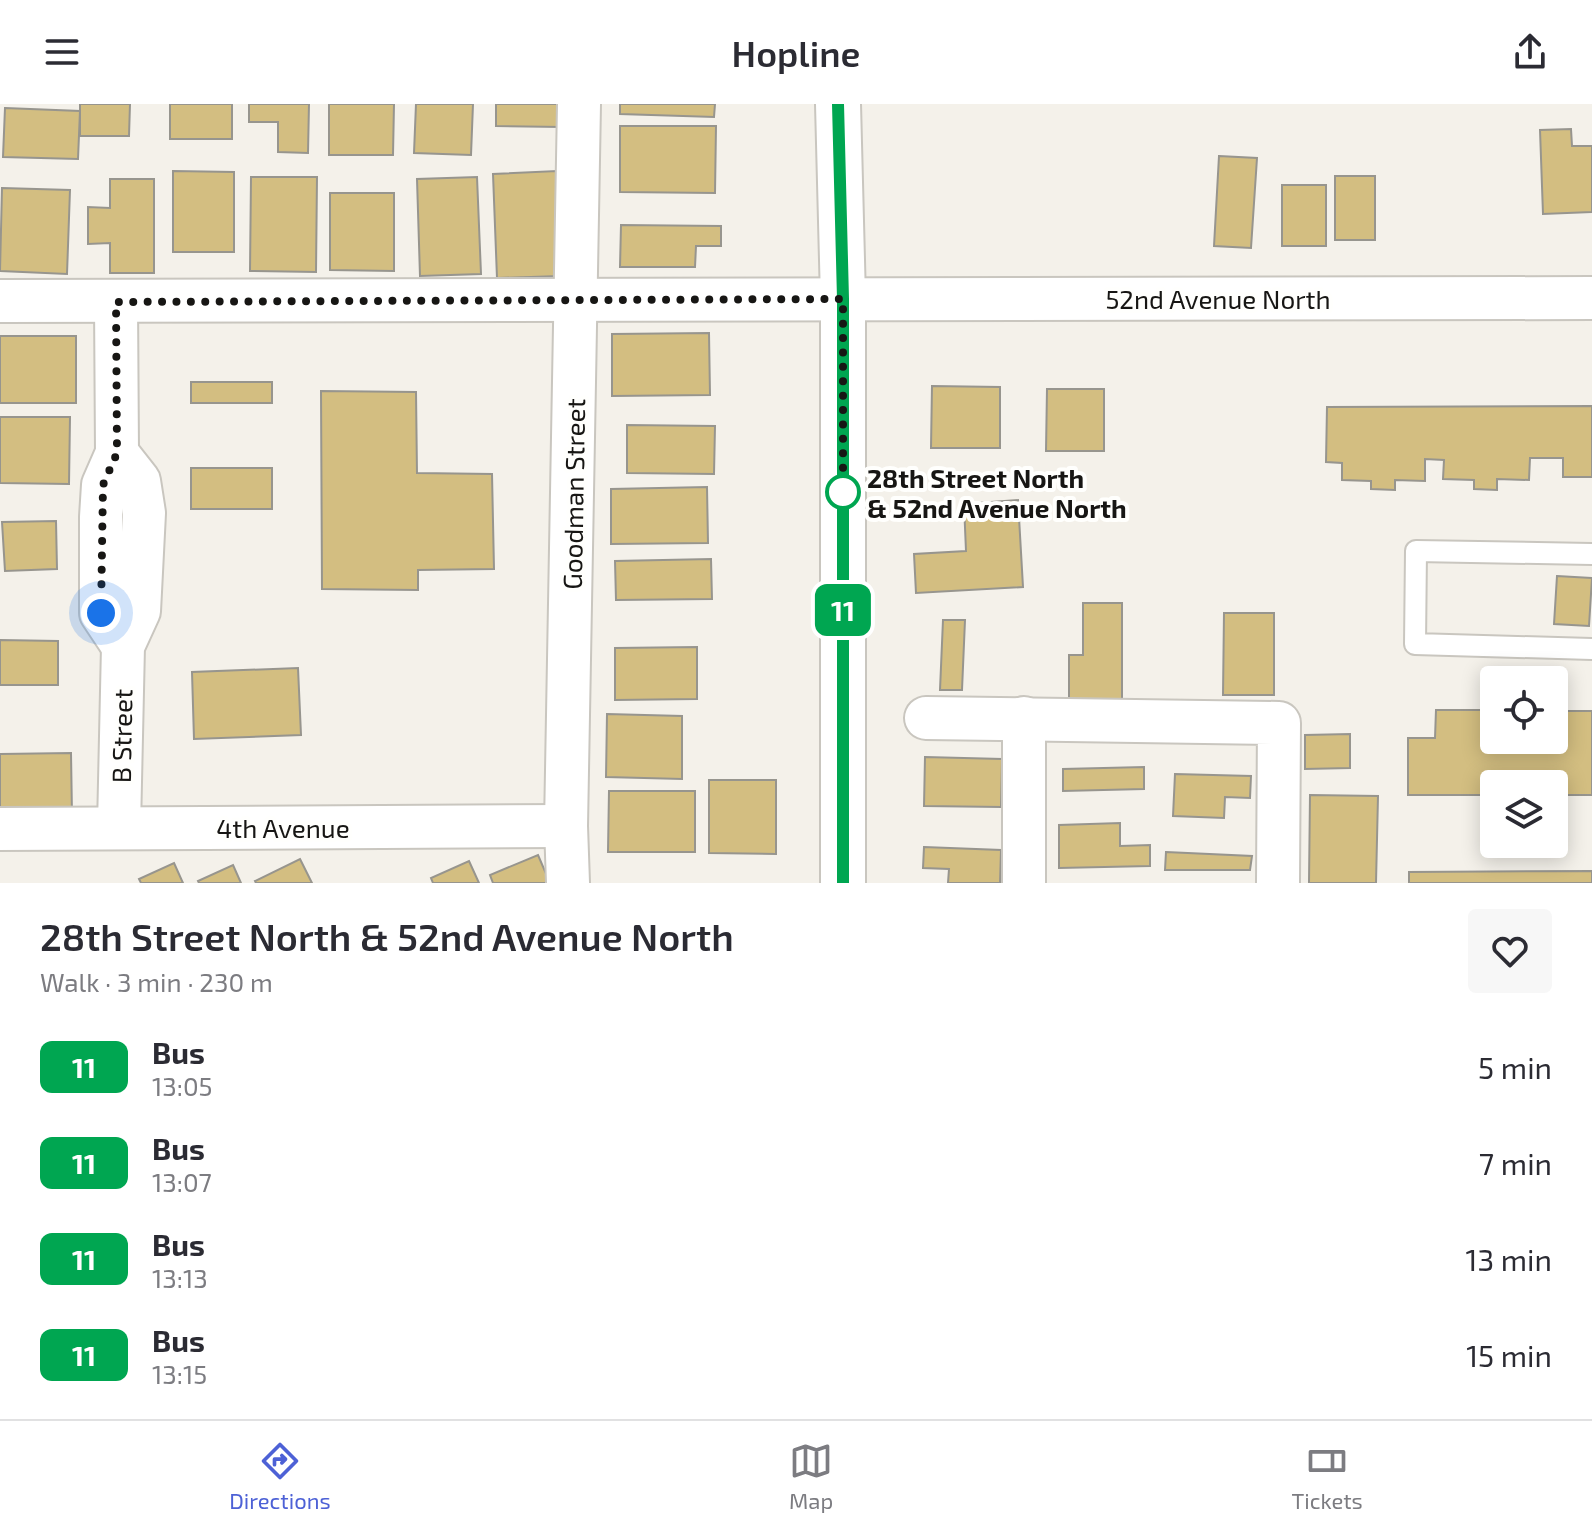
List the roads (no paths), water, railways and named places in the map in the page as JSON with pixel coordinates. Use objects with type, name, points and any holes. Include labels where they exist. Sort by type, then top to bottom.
[{"type":"street","name":"Goodman Street","points":[[568,883],[566,826],[579,104]]},
{"type":"street","points":[[838,104],[843,299],[843,883]]},
{"type":"street","name":"52nd Avenue North","points":[[0,301],[1592,298]]},
{"type":"street","name":"B Street","points":[[116,302],[117,453],[139,481],[144,513],[139,611],[123,646],[119,827]]},
{"type":"street","points":[[926,718],[1279,723],[1278,883]]},
{"type":"street","points":[[1024,718],[1024,883]]},
{"type":"street","name":"4th Avenue","points":[[0,829],[566,826]]},
{"type":"lane","points":[[1592,554],[1416,551],[1415,644],[1592,649]]},
{"type":"place","name":"28th Street North & 52nd Avenue North","points":[[843,492]]}]
